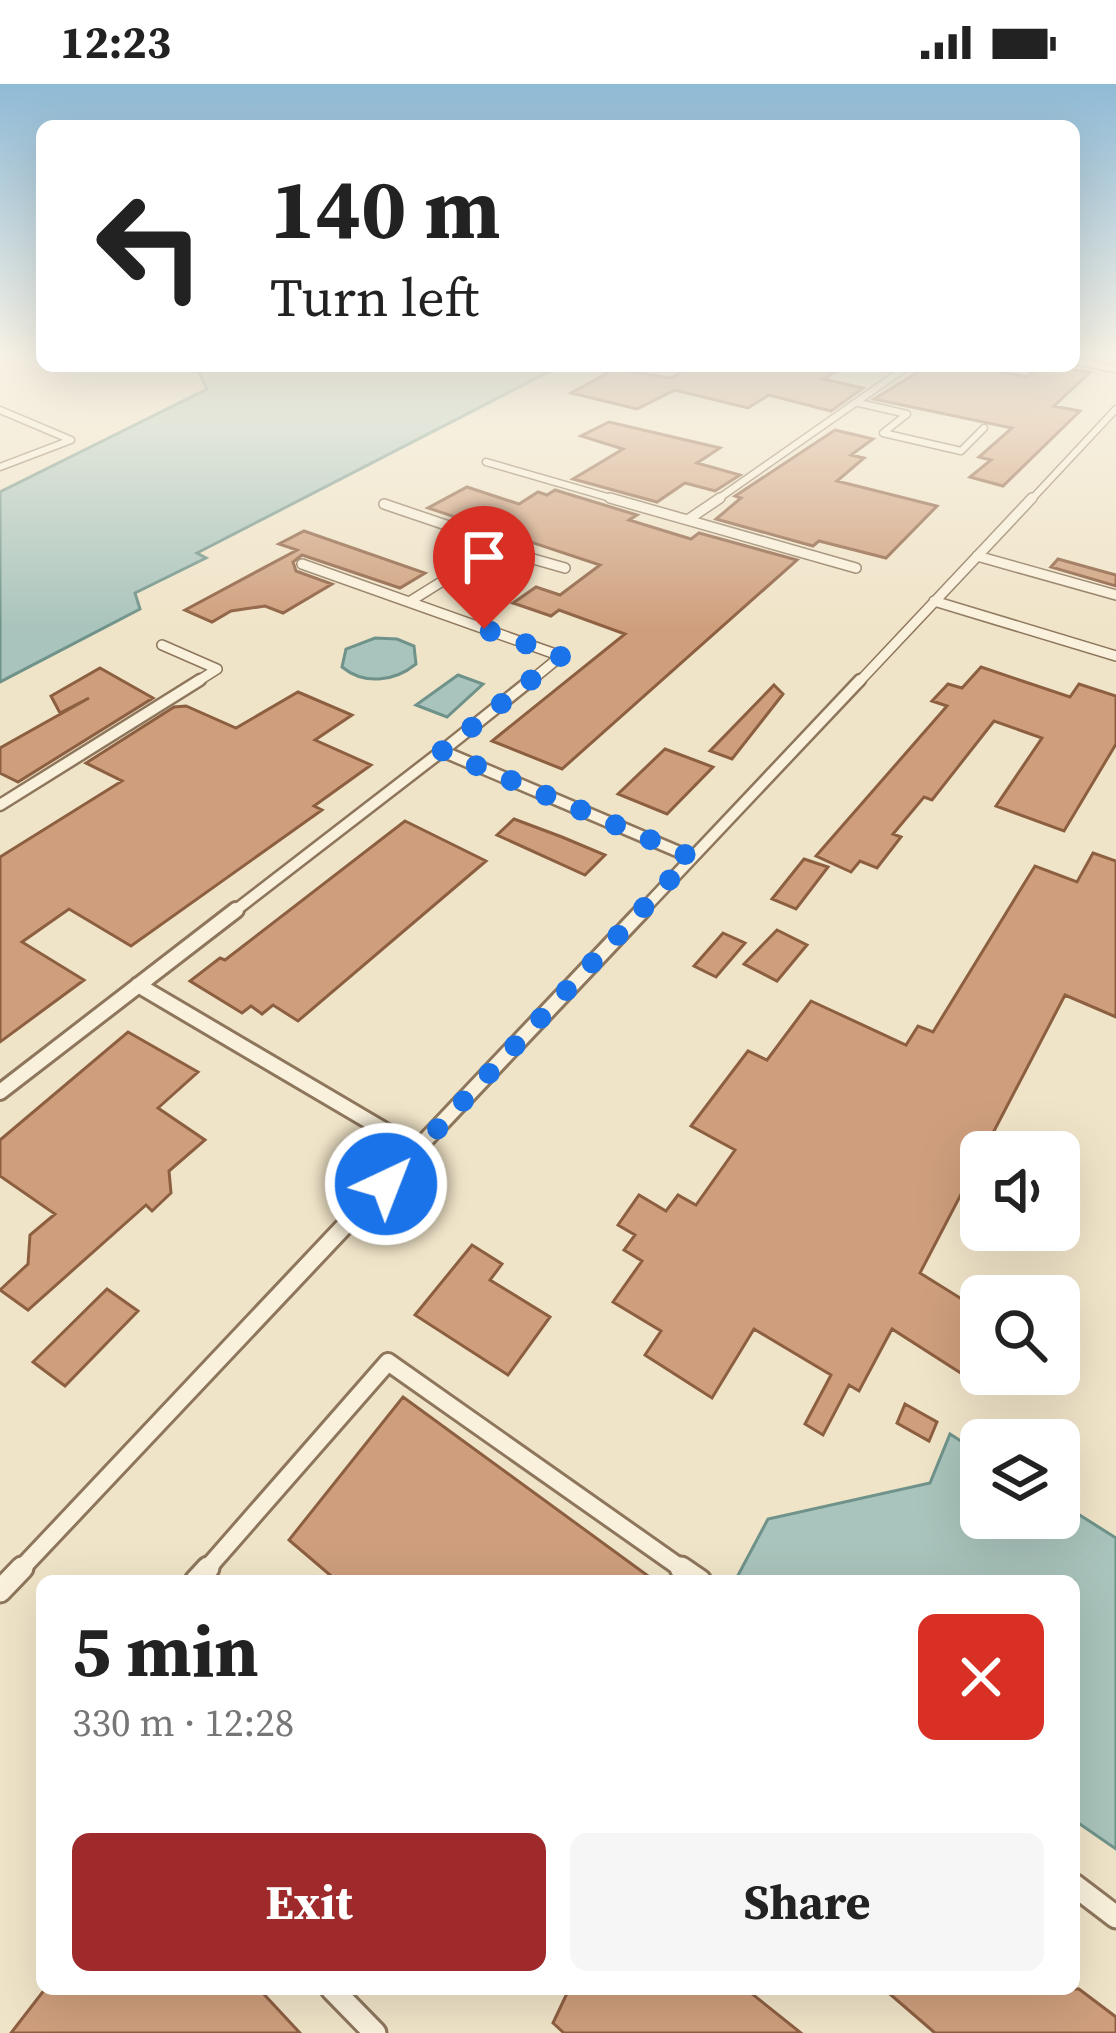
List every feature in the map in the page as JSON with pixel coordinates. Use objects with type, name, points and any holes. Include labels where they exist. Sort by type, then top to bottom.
[{"type":"lane","points":[[0,467],[55,446]]},
{"type":"lane","points":[[689,520],[797,446]]},
{"type":"lane","points":[[938,446],[961,451],[966,446]]},
{"type":"lane","points":[[0,1591],[1081,446]]},
{"type":"lane","points":[[486,463],[856,568]]},
{"type":"lane","points":[[384,503],[502,544],[409,602]]},
{"type":"lane","points":[[495,548],[566,568]]},
{"type":"lane","points":[[977,556],[1116,596]]},
{"type":"lane","points":[[0,1092],[561,656],[302,564]]},
{"type":"lane","points":[[934,601],[1116,656]]},
{"type":"lane","points":[[0,805],[217,669],[162,645]]},
{"type":"lane","points":[[442,751],[691,857]]},
{"type":"lane","points":[[138,985],[418,1150]]},
{"type":"lane","points":[[201,1575],[388,1362],[691,1575]]},
{"type":"lane","points":[[1080,1890],[1116,1917]]},
{"type":"lane","points":[[338,1995],[374,2033]]},
{"type":"water","points":[[93,446],[405,446],[197,553],[206,558],[135,593],[140,609],[0,682],[0,492]]},
{"type":"water","points":[[375,638],[414,646],[416,664],[379,679],[360,677],[342,667],[346,649]]},
{"type":"water","points":[[458,675],[483,684],[447,717],[416,705]]},
{"type":"water","points":[[950,1434],[960,1440],[960,1539],[1080,1539],[1080,1515],[1116,1538],[1116,1849],[1080,1824],[1080,1575],[738,1575],[768,1519],[930,1483]]},
{"type":"building","points":[[613,446],[711,446],[720,448],[697,463],[740,475],[715,491],[685,483],[657,502],[573,479],[623,449]]},
{"type":"building","points":[[811,446],[863,446],[851,455],[864,458],[837,481],[937,506],[886,558],[819,541],[813,546],[716,519],[741,498],[735,496]]},
{"type":"building","points":[[992,446],[1044,446],[1003,486],[970,477],[991,460],[979,457]]},
{"type":"building","points":[[467,487],[519,504],[538,492],[547,495],[555,490],[637,515],[629,520],[691,539],[699,533],[797,560],[562,769],[492,741],[625,634],[559,610],[551,616],[513,603],[536,587],[560,595],[600,565],[428,508]]},
{"type":"building","points":[[304,531],[425,573],[400,588],[302,555],[293,562],[296,571],[332,584],[283,613],[265,606],[231,611],[212,622],[185,610],[297,550],[279,544]]},
{"type":"building","points":[[1058,559],[1116,575],[1116,586],[1051,567]]},
{"type":"building","points":[[981,667],[1070,697],[1079,684],[1116,696],[1116,744],[1064,831],[996,806],[1042,738],[994,721],[932,800],[924,797],[893,834],[901,837],[877,868],[860,861],[851,872],[816,856],[947,706],[932,701],[948,684],[962,688]]},
{"type":"building","points":[[100,668],[153,698],[18,782],[0,773],[0,748],[89,698],[60,713],[51,696]]},
{"type":"building","points":[[774,685],[783,694],[732,759],[710,751]]},
{"type":"building","points":[[298,692],[352,715],[315,740],[371,765],[314,806],[322,810],[131,946],[69,909],[22,942],[84,980],[0,1042],[0,857],[122,781],[86,763],[174,707],[186,706],[236,728]]},
{"type":"building","points":[[665,749],[713,767],[667,814],[618,794]]},
{"type":"building","points":[[514,819],[605,855],[585,875],[497,835]]},
{"type":"building","points":[[405,821],[486,861],[298,1021],[273,1005],[262,1014],[251,1006],[242,1013],[190,981],[220,958],[225,960]]},
{"type":"building","points":[[1093,853],[1116,861],[1116,1017],[1065,995],[994,1131],[960,1131],[960,1196],[920,1273],[960,1298],[960,1373],[892,1329],[859,1391],[849,1385],[823,1435],[805,1424],[831,1375],[754,1329],[712,1398],[645,1355],[661,1331],[613,1302],[642,1261],[624,1250],[635,1235],[618,1225],[639,1195],[666,1211],[678,1195],[696,1205],[735,1150],[691,1126],[748,1051],[767,1060],[811,1001],[906,1045],[918,1026],[933,1032],[1035,866],[1077,882]]},
{"type":"building","points":[[804,859],[828,867],[796,909],[772,899]]},
{"type":"building","points":[[777,930],[807,945],[777,981],[744,964]]},
{"type":"building","points":[[723,933],[745,943],[716,977],[694,966]]},
{"type":"building","points":[[128,1032],[198,1072],[158,1108],[205,1140],[169,1171],[171,1193],[152,1211],[146,1205],[28,1310],[0,1290],[28,1264],[30,1235],[55,1214],[0,1176],[0,1140]]},
{"type":"building","points":[[472,1245],[502,1264],[490,1280],[550,1317],[508,1375],[415,1315]]},
{"type":"building","points":[[107,1289],[138,1311],[65,1386],[33,1362]]},
{"type":"building","points":[[403,1397],[647,1575],[330,1575],[289,1540]]},
{"type":"building","points":[[905,1404],[937,1422],[929,1441],[897,1423]]},
{"type":"building","points":[[1080,1990],[1116,2017],[1116,2033],[935,2033],[891,1995],[1080,1995]]},
{"type":"building","points":[[40,1995],[265,1995],[300,2033],[11,2033]]},
{"type":"building","points":[[566,1995],[754,1995],[801,2033],[564,2033],[553,2023]]},
{"type":"route","points":[[386,1184],[691,857],[442,751],[561,656],[484,629]]}]
